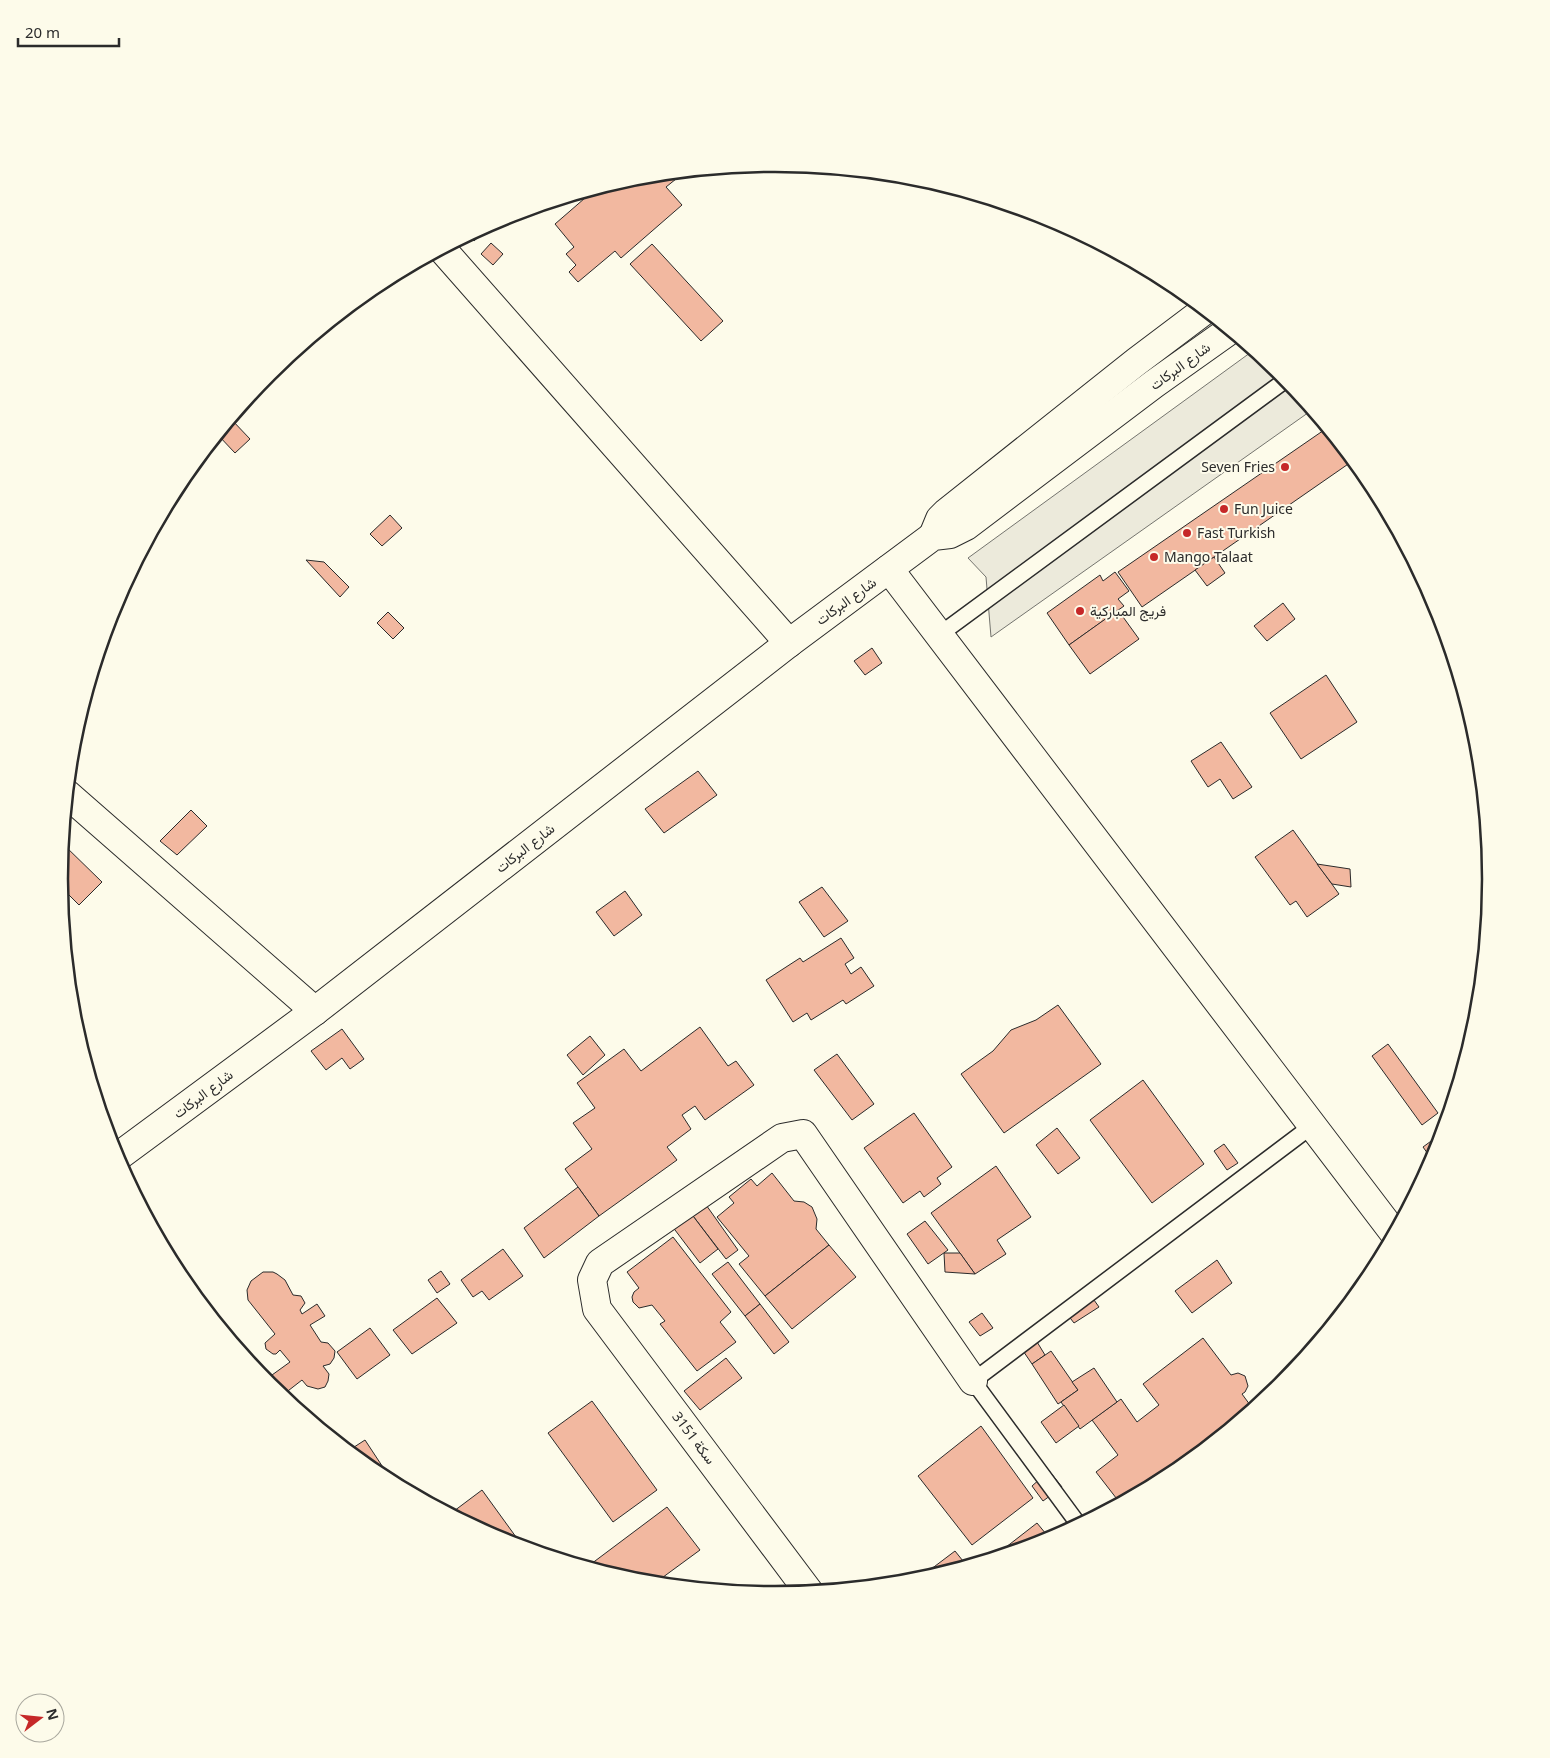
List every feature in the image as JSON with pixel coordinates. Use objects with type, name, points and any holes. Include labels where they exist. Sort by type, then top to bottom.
[{"type":"street","points":[[445,253],[789,643]]},
{"type":"street","name":"شارع البركات","points":[[122,1153],[315,1011],[789,643],[933,536],[946,512],[1200,314]]},
{"type":"street","name":"شارع البركات","points":[[933,536],[950,534],[966,526],[1154,384],[1225,334]]},
{"type":"street","points":[[889,570],[1391,1228]]},
{"type":"street","points":[[73,799],[315,1011]]},
{"type":"street","name":"سكة 3151","points":[[804,1585],[597,1309],[592,1280],[600,1263],[782,1138],[803,1134],[973,1381]]},
{"type":"lane","points":[[939,635],[1280,384]]},
{"type":"lane","points":[[1075,1520],[973,1381],[1313,1125]]},
{"type":"shaded area","points":[[1248,354],[1307,413],[991,637],[986,577],[968,558]]},
{"type":"building","points":[[676,179],[666,187],[682,205],[621,258],[615,251],[578,282],[569,272],[576,265],[566,254],[574,247],[555,224],[585,198],[637,185]]},
{"type":"building","points":[[491,243],[503,254],[493,265],[481,254]]},
{"type":"building","points":[[652,244],[723,321],[701,341],[630,264]]},
{"type":"building","points":[[235,423],[250,439],[235,453],[222,439]]},
{"type":"building","points":[[1322,431],[1348,464],[1142,607],[1118,572]]},
{"type":"building","points":[[390,515],[402,528],[382,546],[370,534]]},
{"type":"building","points":[[1214,557],[1225,573],[1207,586],[1195,570]]},
{"type":"building","points":[[306,560],[324,562],[349,587],[340,597]]},
{"type":"building","points":[[1115,572],[1129,591],[1118,599],[1124,606],[1069,645],[1047,613],[1100,575],[1103,581]]},
{"type":"building","points":[[1283,603],[1295,619],[1267,641],[1254,626]]},
{"type":"building","points":[[1118,610],[1139,639],[1090,674],[1069,645]]},
{"type":"building","points":[[388,612],[404,628],[393,639],[377,623]]},
{"type":"building","points":[[872,648],[882,663],[865,675],[854,661]]},
{"type":"building","points":[[1326,675],[1357,722],[1301,759],[1270,713]]},
{"type":"building","points":[[1221,742],[1252,787],[1233,799],[1220,779],[1208,787],[1191,761]]},
{"type":"building","points":[[698,771],[717,795],[664,833],[645,809]]},
{"type":"building","points":[[191,810],[207,826],[177,855],[160,841]]},
{"type":"building","points":[[1293,830],[1339,894],[1307,917],[1296,901],[1290,905],[1255,857]]},
{"type":"building","points":[[69,849],[102,882],[79,905],[68,894]]},
{"type":"building","points":[[1317,864],[1350,869],[1351,887],[1332,884]]},
{"type":"building","points":[[822,887],[848,921],[824,937],[799,902]]},
{"type":"building","points":[[625,891],[642,915],[614,936],[596,912]]},
{"type":"building","points":[[841,938],[854,958],[845,964],[851,974],[861,967],[874,986],[846,1004],[843,1000],[811,1020],[807,1013],[793,1022],[766,980],[800,958],[803,962]]},
{"type":"building","points":[[1058,1005],[1101,1064],[1004,1133],[961,1074],[993,1051],[1011,1030],[1036,1020]]},
{"type":"building","points":[[700,1027],[728,1066],[736,1061],[754,1085],[705,1120],[695,1106],[682,1115],[691,1129],[667,1147],[677,1160],[599,1216],[565,1169],[592,1149],[573,1123],[595,1108],[577,1083],[624,1049],[641,1071]]},
{"type":"building","points":[[342,1029],[364,1059],[350,1069],[342,1058],[326,1070],[311,1051]]},
{"type":"building","points":[[590,1036],[605,1055],[583,1075],[567,1055]]},
{"type":"building","points":[[1388,1044],[1438,1113],[1422,1125],[1372,1056]]},
{"type":"building","points":[[837,1054],[874,1104],[852,1120],[814,1070]]},
{"type":"building","points":[[1143,1080],[1204,1164],[1152,1203],[1090,1120]]},
{"type":"building","points":[[914,1113],[952,1167],[937,1178],[941,1184],[924,1197],[920,1191],[903,1203],[864,1148]]},
{"type":"building","points":[[1057,1128],[1080,1158],[1058,1174],[1036,1145]]},
{"type":"building","points":[[1433,1140],[1428,1153],[1423,1147]]},
{"type":"building","points":[[1224,1144],[1238,1163],[1227,1170],[1214,1151]]},
{"type":"building","points":[[996,1166],[1031,1217],[997,1240],[1006,1254],[975,1274],[931,1213]]},
{"type":"building","points":[[772,1173],[794,1201],[804,1202],[812,1207],[817,1219],[816,1229],[829,1245],[765,1296],[739,1264],[749,1256],[717,1217],[734,1203],[729,1197],[751,1179],[757,1186]]},
{"type":"building","points":[[578,1187],[599,1216],[544,1258],[524,1228]]},
{"type":"building","points":[[704,1202],[738,1250],[726,1259],[690,1212]]},
{"type":"building","points":[[690,1212],[718,1249],[700,1263],[672,1226]]},
{"type":"building","points":[[925,1221],[948,1250],[928,1264],[907,1234]]},
{"type":"building","points":[[673,1237],[731,1312],[720,1322],[736,1342],[697,1371],[660,1324],[665,1321],[652,1305],[639,1308],[633,1302],[634,1292],[639,1288],[627,1272]]},
{"type":"building","points":[[829,1245],[856,1277],[792,1329],[765,1296]]},
{"type":"building","points":[[503,1249],[523,1276],[489,1300],[482,1291],[473,1297],[461,1280]]},
{"type":"building","points":[[944,1253],[960,1253],[975,1274],[945,1272]]},
{"type":"building","points":[[1217,1260],[1232,1283],[1192,1313],[1175,1291]]},
{"type":"building","points":[[728,1262],[760,1304],[745,1316],[712,1274]]},
{"type":"building","points":[[441,1271],[450,1284],[437,1293],[428,1280]]},
{"type":"building","points":[[263,1272],[273,1272],[285,1280],[293,1295],[301,1296],[305,1303],[300,1310],[302,1314],[317,1304],[325,1316],[310,1325],[321,1342],[328,1343],[335,1351],[334,1358],[330,1364],[323,1366],[329,1374],[325,1387],[318,1389],[307,1386],[302,1380],[288,1391],[272,1376],[290,1362],[280,1350],[273,1354],[266,1349],[265,1343],[275,1334],[248,1300],[247,1290],[251,1281]]},
{"type":"building","points":[[1089,1293],[1099,1307],[1074,1323],[1064,1310]]},
{"type":"building","points":[[437,1298],[457,1323],[412,1354],[393,1330]]},
{"type":"building","points":[[760,1304],[789,1342],[774,1354],[745,1316]]},
{"type":"building","points":[[982,1313],[993,1328],[980,1336],[969,1322]]},
{"type":"building","points":[[370,1328],[390,1355],[357,1379],[337,1352]]},
{"type":"building","points":[[1031,1332],[1045,1355],[1032,1364],[1017,1342]]},
{"type":"building","points":[[1203,1338],[1231,1375],[1238,1373],[1245,1376],[1248,1386],[1242,1394],[1249,1404],[1206,1440],[1168,1467],[1117,1499],[1096,1472],[1118,1455],[1092,1420],[1121,1399],[1137,1422],[1159,1405],[1143,1384]]},
{"type":"building","points":[[1051,1351],[1078,1390],[1058,1404],[1032,1364]]},
{"type":"building","points":[[726,1358],[742,1378],[700,1410],[684,1391]]},
{"type":"building","points":[[1094,1368],[1117,1402],[1080,1429],[1061,1402],[1078,1390],[1072,1382]]},
{"type":"building","points":[[592,1401],[657,1490],[613,1522],[548,1433]]},
{"type":"building","points":[[1064,1405],[1079,1426],[1056,1443],[1041,1422]]},
{"type":"building","points":[[981,1426],[1033,1498],[972,1545],[918,1476]]},
{"type":"building","points":[[365,1440],[383,1468],[382,1467],[354,1447]]},
{"type":"building","points":[[1035,1453],[1062,1487],[1043,1501],[1032,1486],[1041,1478]]},
{"type":"building","points":[[482,1490],[516,1538],[504,1533],[455,1510]]},
{"type":"building","points":[[667,1507],[700,1550],[663,1577],[593,1562]]},
{"type":"building","points":[[1037,1523],[1045,1533],[1005,1548]]},
{"type":"building","points":[[955,1551],[963,1561],[958,1562],[932,1568]]},
{"type":"place","name":"Seven Fries","points":[[1285,467]]},
{"type":"place","name":"Fun Juice","points":[[1224,509]]},
{"type":"place","name":"Fast Turkish","points":[[1187,533]]},
{"type":"place","name":"Mango Talaat","points":[[1154,557]]},
{"type":"place","name":"فريج المباركية","points":[[1080,611]]}]
